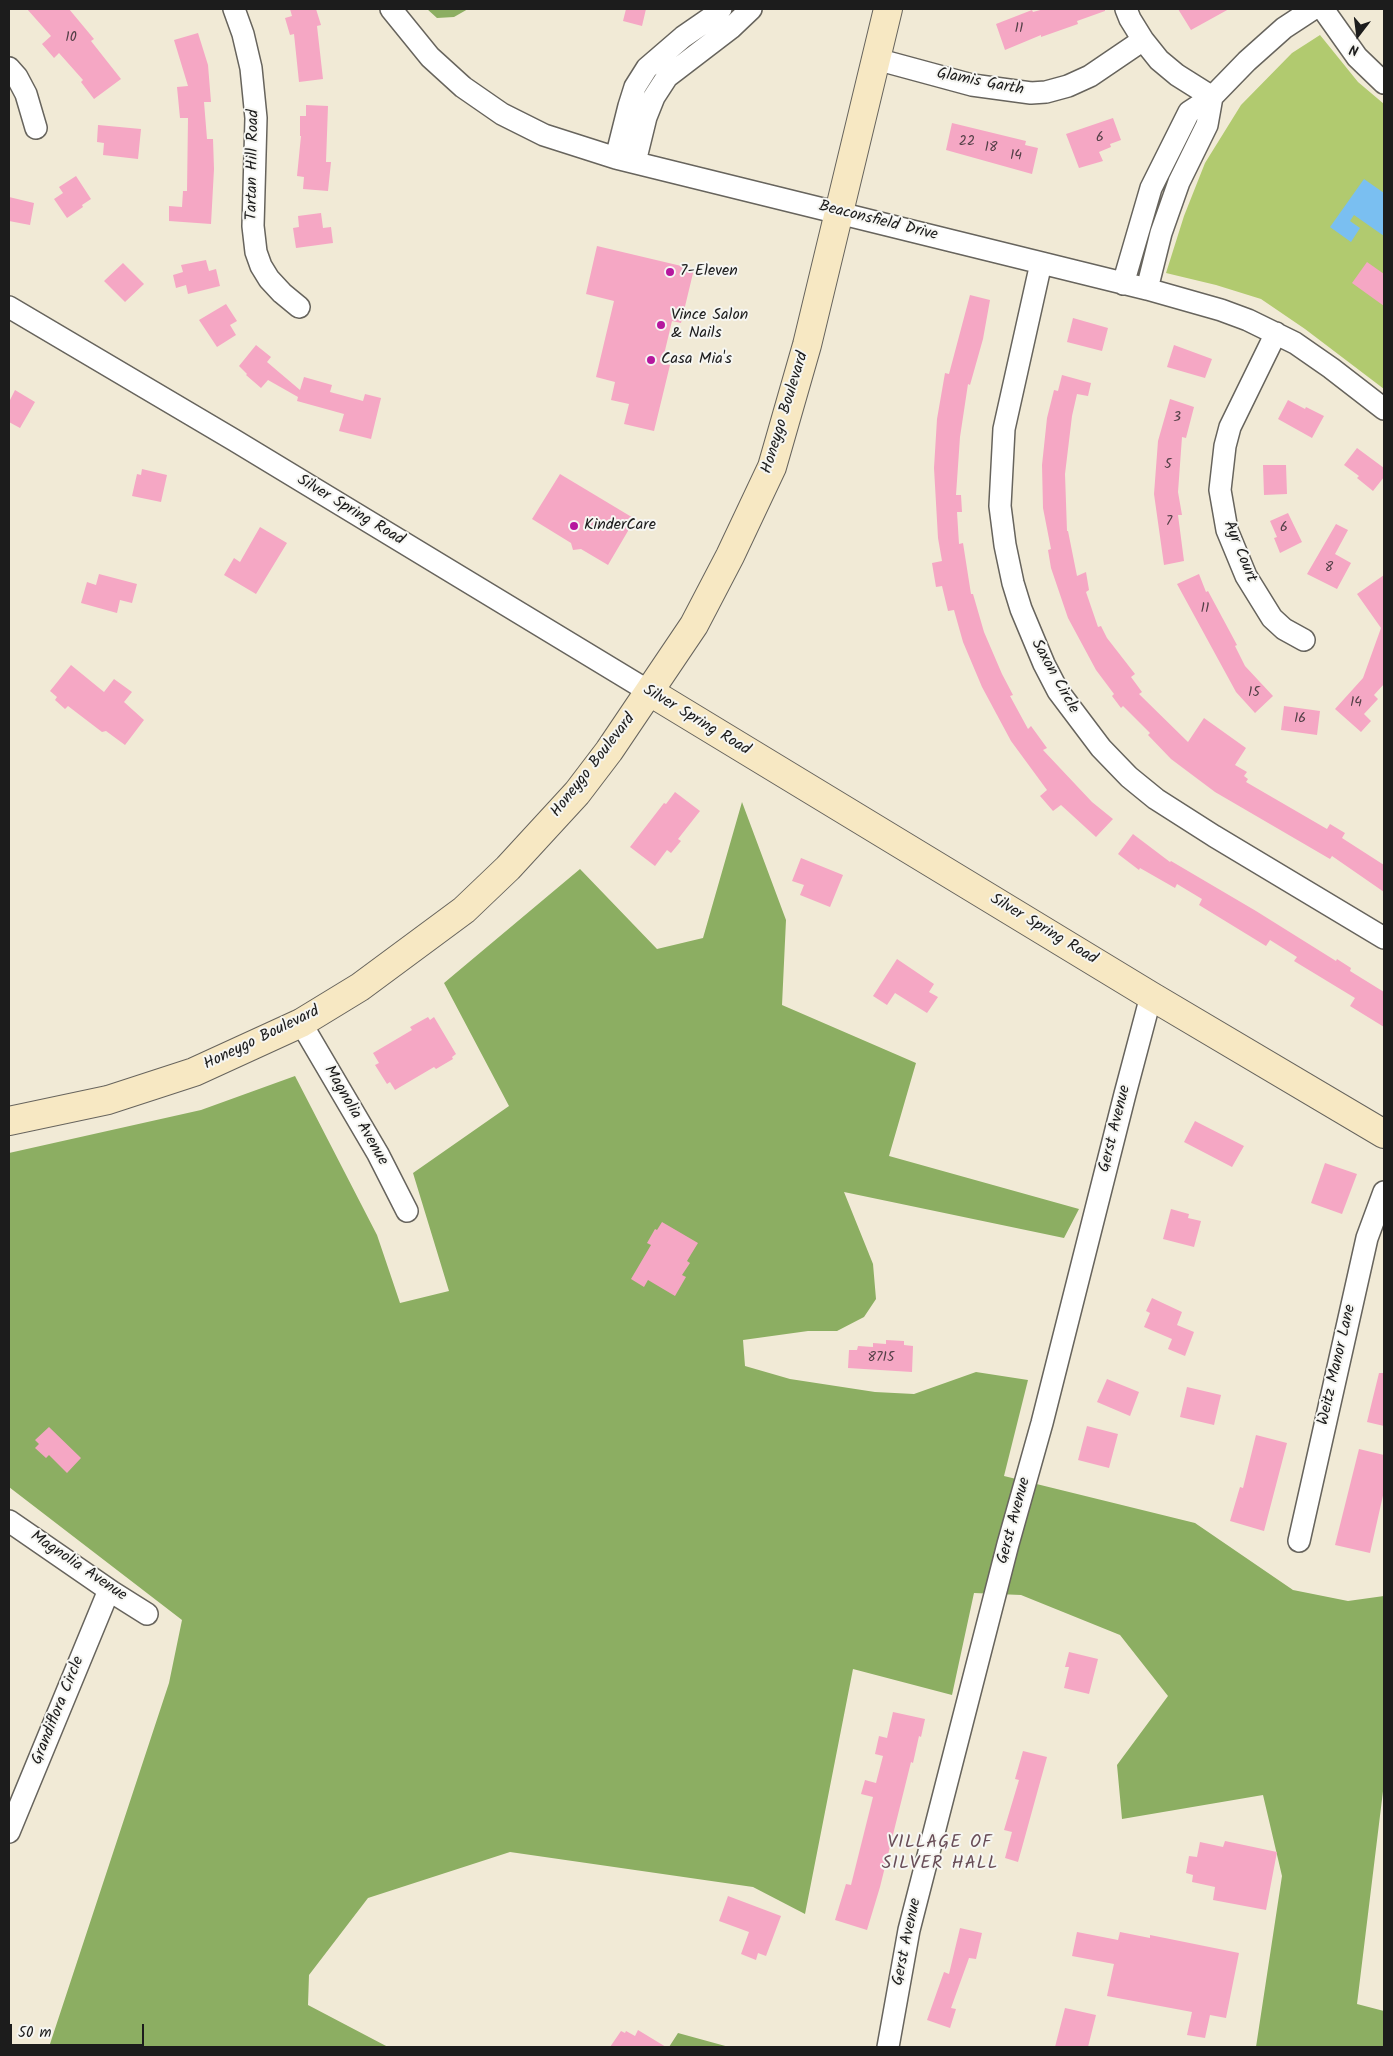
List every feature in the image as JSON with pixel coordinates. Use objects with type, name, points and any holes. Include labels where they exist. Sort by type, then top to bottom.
[{"type":"main road","name":"Honeygo Boulevard","points":[[9,1121],[108,1100],[194,1072],[301,1023],[360,987],[464,910],[508,868],[577,793],[609,751],[694,625],[730,556],[772,467],[807,345],[888,9]]},
{"type":"main road","name":"Silver Spring Road","points":[[650,692],[1384,1134]]},
{"type":"street","name":"Tartan Hill Road","points":[[234,9],[243,34],[251,68],[256,118],[253,226],[256,252],[261,266],[269,279],[299,307]]},
{"type":"street","name":"Beaconsfield Drive","points":[[391,9],[414,38],[463,87],[496,110],[544,135],[626,160],[1146,289],[1221,310],[1276,332],[1312,354],[1384,409]]},
{"type":"street","points":[[626,160],[621,130],[632,97],[647,68],[683,37],[721,9]]},
{"type":"street","points":[[626,160],[654,97],[667,77],[731,28],[751,9]]},
{"type":"street","points":[[1126,9],[1143,40],[1165,65],[1177,75],[1212,97]]},
{"type":"street","points":[[1123,284],[1151,188],[1189,112],[1212,97],[1284,28],[1313,9]]},
{"type":"street","points":[[1323,9],[1357,56],[1384,83]]},
{"type":"street","name":"Glamis Garth","points":[[876,59],[972,85],[1003,91],[1046,92],[1068,86],[1090,76],[1143,40]]},
{"type":"street","points":[[9,68],[17,77],[26,94],[36,128]]},
{"type":"street","points":[[1146,289],[1164,225],[1179,182],[1207,125],[1212,97]]},
{"type":"street","name":"Saxon Circle","points":[[1041,263],[1012,384],[1004,429],[1000,506],[1005,545],[1013,583],[1044,664],[1064,699],[1101,748],[1156,799],[1207,832],[1384,938]]},
{"type":"street","name":"Silver Spring Road","points":[[9,307],[234,440],[650,692]]},
{"type":"street","name":"Ayr Court","points":[[1276,332],[1230,427],[1225,446],[1220,490],[1227,530],[1246,576],[1272,618],[1284,629],[1304,640]]},
{"type":"street","name":"Gerst Avenue","points":[[888,2047],[909,1930],[1008,1544],[1044,1415],[1134,1056],[1152,996]]},
{"type":"street","name":"Magnolia Avenue","points":[[301,1023],[378,1154],[407,1211]]},
{"type":"street","name":"Weitz Manor Lane","points":[[1299,1541],[1367,1238],[1384,1192]]},
{"type":"street","name":"Magnolia Avenue","points":[[9,1520],[109,1590],[147,1614]]},
{"type":"street","name":"Grandiflora Circle","points":[[9,1832],[109,1590]]},
{"type":"green space","points":[[427,9],[468,9],[454,17],[437,18]]},
{"type":"green space","points":[[1320,35],[1358,82],[1384,104],[1384,389],[1305,329],[1261,299],[1216,285],[1166,273],[1184,216],[1205,163],[1241,105],[1292,53]]},
{"type":"green space","points":[[742,802],[786,920],[782,1005],[916,1063],[889,1156],[1079,1209],[1064,1238],[844,1192],[873,1264],[876,1299],[864,1317],[837,1331],[808,1331],[743,1340],[745,1366],[790,1379],[875,1392],[914,1394],[976,1372],[1028,1380],[1004,1476],[1195,1523],[1293,1590],[1348,1601],[1384,1596],[1384,1783],[1357,2004],[1384,2011],[1384,2047],[1256,2047],[1282,1876],[1263,1795],[1122,1819],[1117,1765],[1168,1696],[1120,1635],[1021,1595],[974,1593],[952,1695],[853,1669],[805,1914],[753,1887],[510,1852],[368,1898],[309,1975],[308,2005],[388,2047],[49,2047],[169,1683],[182,1620],[9,1487],[9,1153],[201,1110],[295,1076],[377,1235],[400,1303],[449,1291],[413,1173],[509,1106],[444,983],[580,869],[657,949],[703,938]]},
{"type":"green space","points":[[678,2033],[729,2047],[669,2047]]},
{"type":"water","points":[[1364,179],[1384,193],[1384,236],[1354,215],[1350,221],[1360,228],[1351,242],[1330,227]]},
{"type":"building","points":[[27,9],[69,9],[94,39],[91,41],[121,79],[94,99],[81,82],[83,80],[59,53],[54,58],[42,44],[51,36]]},
{"type":"building","points":[[290,9],[316,9],[321,25],[317,26],[323,79],[299,82],[294,34],[290,35],[285,18],[292,16]]},
{"type":"building","points":[[626,9],[646,9],[642,26],[623,21]]},
{"type":"building","points":[[1044,9],[1105,9],[1105,11],[1077,21],[1078,24],[1041,37],[1041,35],[1005,50],[996,24],[1032,10],[1033,12]]},
{"type":"building","points":[[1178,9],[1229,9],[1191,30]]},
{"type":"building","points":[[198,33],[208,65],[211,102],[204,102],[207,139],[213,139],[214,169],[211,224],[169,221],[169,206],[182,207],[183,191],[187,191],[188,118],[180,118],[177,87],[188,86],[174,40]]},
{"type":"building","points":[[306,105],[328,106],[326,162],[331,162],[328,191],[303,189],[304,177],[297,176],[301,136],[300,116],[306,116]]},
{"type":"building","points":[[1113,118],[1121,140],[1110,144],[1111,147],[1099,152],[1103,161],[1079,168],[1066,134]]},
{"type":"building","points":[[952,123],[1026,141],[1025,145],[1038,148],[1032,174],[946,150]]},
{"type":"building","points":[[98,125],[141,129],[138,159],[103,155],[104,143],[97,142]]},
{"type":"building","points":[[76,176],[91,199],[67,218],[54,199],[63,193],[59,187]]},
{"type":"building","points":[[9,197],[34,203],[30,225],[9,221]]},
{"type":"building","points":[[321,213],[323,228],[331,227],[333,243],[296,248],[293,228],[299,227],[298,216]]},
{"type":"building","points":[[597,246],[694,269],[681,323],[672,321],[662,363],[670,365],[654,431],[624,424],[629,404],[611,400],[615,382],[596,377],[614,301],[586,294]]},
{"type":"building","points":[[206,260],[209,271],[216,269],[220,286],[188,294],[186,285],[176,288],[173,275],[183,272],[181,265]]},
{"type":"building","points":[[1367,262],[1384,274],[1384,306],[1352,283]]},
{"type":"building","points":[[123,263],[144,284],[125,302],[104,281]]},
{"type":"building","points":[[970,295],[990,300],[983,339],[970,385],[968,384],[960,437],[956,495],[961,495],[962,512],[957,512],[959,544],[963,543],[971,594],[973,594],[984,632],[1013,695],[1010,696],[1028,729],[1031,726],[1047,748],[1043,750],[1092,802],[1113,819],[1096,837],[1061,805],[1053,811],[1040,796],[1047,790],[1011,741],[982,687],[963,642],[954,610],[948,611],[942,586],[936,587],[932,563],[942,561],[938,538],[934,468],[937,419],[945,373],[949,374]]},
{"type":"building","points":[[226,304],[237,321],[230,325],[236,335],[217,347],[199,320]]},
{"type":"building","points":[[1073,318],[1108,328],[1102,351],[1067,342]]},
{"type":"building","points":[[256,345],[271,357],[267,362],[300,390],[304,377],[332,385],[330,392],[363,401],[365,394],[381,398],[371,439],[339,431],[344,414],[297,401],[298,397],[268,380],[261,388],[239,366]]},
{"type":"building","points":[[1174,345],[1212,359],[1205,378],[1167,367]]},
{"type":"building","points":[[1062,375],[1091,383],[1088,396],[1077,394],[1072,416],[1065,474],[1067,531],[1077,576],[1086,572],[1089,590],[1086,592],[1098,627],[1101,626],[1107,638],[1135,674],[1131,677],[1142,692],[1139,694],[1188,742],[1204,718],[1246,748],[1235,765],[1247,772],[1244,776],[1248,779],[1246,782],[1327,829],[1330,824],[1345,833],[1342,838],[1384,865],[1384,892],[1332,856],[1330,859],[1215,792],[1171,759],[1148,735],[1150,733],[1123,706],[1121,708],[1112,696],[1114,694],[1096,670],[1068,618],[1051,568],[1048,550],[1051,549],[1043,508],[1042,465],[1047,418],[1054,390],[1058,391]]},
{"type":"building","points":[[15,390],[35,402],[20,428],[9,422],[9,402]]},
{"type":"building","points":[[1170,399],[1194,407],[1186,438],[1182,437],[1178,492],[1182,515],[1178,515],[1184,561],[1164,565],[1154,494],[1158,441]]},
{"type":"building","points":[[1288,400],[1324,416],[1312,438],[1278,419]]},
{"type":"building","points":[[1357,448],[1384,468],[1384,477],[1373,491],[1357,478],[1359,476],[1344,465]]},
{"type":"building","points":[[1263,465],[1286,465],[1287,494],[1264,495]]},
{"type":"building","points":[[142,469],[167,475],[161,502],[132,496],[137,474],[141,475]]},
{"type":"building","points":[[560,474],[635,519],[608,565],[581,549],[573,550],[571,543],[532,519]]},
{"type":"building","points":[[1288,513],[1302,542],[1280,553],[1274,538],[1277,537],[1270,521]]},
{"type":"building","points":[[1336,524],[1348,530],[1335,554],[1351,563],[1337,589],[1307,574]]},
{"type":"building","points":[[260,527],[287,543],[256,594],[224,575],[234,558],[240,562]]},
{"type":"building","points":[[99,574],[137,584],[132,603],[120,600],[117,613],[81,603],[87,582],[96,585]]},
{"type":"building","points":[[1199,574],[1206,592],[1208,591],[1237,645],[1235,646],[1245,666],[1273,696],[1255,713],[1236,692],[1177,584]]},
{"type":"building","points":[[1384,575],[1384,684],[1374,695],[1378,699],[1364,714],[1371,721],[1361,732],[1335,709],[1363,678],[1381,628],[1357,594]]},
{"type":"building","points":[[71,665],[104,692],[114,679],[132,692],[124,702],[144,720],[125,745],[106,731],[102,732],[68,706],[65,709],[55,700],[57,697],[50,691]]},
{"type":"building","points":[[1284,706],[1320,711],[1317,735],[1281,730]]},
{"type":"building","points":[[675,792],[700,811],[678,839],[681,841],[671,853],[667,850],[655,866],[630,847],[664,803],[666,804]]},
{"type":"building","points":[[1133,834],[1170,862],[1256,911],[1336,961],[1337,959],[1351,968],[1350,971],[1384,992],[1384,1027],[1350,1006],[1355,998],[1294,961],[1297,957],[1270,940],[1266,946],[1199,905],[1202,899],[1177,884],[1175,888],[1140,868],[1139,870],[1118,854]]},
{"type":"building","points":[[801,858],[843,875],[830,907],[800,895],[804,885],[792,881]]},
{"type":"building","points":[[897,959],[934,984],[929,992],[938,997],[927,1013],[895,993],[887,1005],[873,996]]},
{"type":"building","points":[[428,1017],[430,1020],[434,1017],[456,1054],[452,1057],[453,1059],[436,1069],[434,1067],[395,1090],[390,1082],[387,1084],[375,1065],[379,1063],[373,1053],[412,1030],[410,1027]]},
{"type":"building","points":[[1195,1121],[1244,1146],[1232,1167],[1184,1142]]},
{"type":"building","points":[[1325,1163],[1357,1174],[1342,1214],[1311,1203]]},
{"type":"building","points":[[1171,1209],[1189,1214],[1188,1218],[1201,1221],[1194,1247],[1163,1239]]},
{"type":"building","points":[[662,1222],[698,1243],[687,1261],[690,1263],[682,1275],[686,1277],[675,1296],[648,1280],[644,1287],[631,1279],[651,1245],[647,1243],[655,1229],[657,1230]]},
{"type":"building","points":[[1152,1298],[1182,1312],[1177,1325],[1194,1332],[1185,1356],[1168,1349],[1172,1339],[1144,1327],[1150,1313],[1146,1311]]},
{"type":"building","points":[[886,1340],[904,1341],[904,1345],[913,1346],[912,1372],[848,1368],[849,1350],[857,1350],[858,1346],[873,1347],[873,1343],[886,1344]]},
{"type":"building","points":[[1379,1373],[1384,1373],[1384,1426],[1367,1422]]},
{"type":"building","points":[[1107,1379],[1139,1392],[1130,1416],[1097,1402]]},
{"type":"building","points":[[1187,1387],[1221,1395],[1214,1425],[1180,1417]]},
{"type":"building","points":[[1087,1426],[1118,1434],[1109,1468],[1078,1460]]},
{"type":"building","points":[[49,1427],[81,1458],[67,1473],[49,1455],[46,1458],[35,1448],[39,1444],[35,1440]]},
{"type":"building","points":[[1256,1435],[1287,1443],[1264,1531],[1230,1521],[1240,1487],[1243,1488]]},
{"type":"building","points":[[1359,1449],[1384,1455],[1384,1491],[1370,1553],[1335,1545]]},
{"type":"building","points":[[1069,1652],[1098,1659],[1089,1694],[1064,1688],[1069,1667],[1065,1667]]},
{"type":"building","points":[[893,1712],[925,1719],[913,1763],[911,1762],[880,1887],[867,1930],[835,1920],[846,1884],[851,1885],[873,1797],[861,1794],[865,1780],[876,1783],[883,1756],[875,1754],[879,1736],[887,1738]]},
{"type":"building","points":[[1023,1751],[1047,1757],[1018,1862],[1005,1858],[1012,1832],[1004,1830],[1019,1780],[1015,1779]]},
{"type":"building","points":[[1225,1841],[1277,1852],[1266,1910],[1213,1900],[1215,1887],[1192,1882],[1193,1875],[1186,1873],[1189,1856],[1197,1857],[1200,1842],[1223,1847]]},
{"type":"building","points":[[728,1896],[781,1916],[766,1956],[758,1953],[756,1960],[741,1954],[749,1932],[719,1921]]},
{"type":"building","points":[[960,1928],[982,1933],[976,1959],[969,1958],[951,2008],[956,2009],[950,2028],[927,2020],[944,1972],[949,1974]]},
{"type":"building","points":[[1077,1932],[1118,1940],[1120,1932],[1150,1938],[1150,1935],[1239,1953],[1226,2018],[1210,2015],[1205,2038],[1187,2035],[1192,2012],[1107,1996],[1114,1964],[1072,1956]]},
{"type":"building","points":[[1065,2008],[1096,2015],[1088,2047],[1055,2047]]},
{"type":"building","points":[[638,2030],[666,2047],[610,2047],[621,2031],[625,2033],[626,2031],[635,2036]]},
{"type":"place","name":"7-Eleven","points":[[670,272]]},
{"type":"place","name":"Vince Salon & Nails","points":[[661,325]]},
{"type":"place","name":"Casa Mia's","points":[[651,360]]},
{"type":"place","name":"KinderCare","points":[[574,526]]},
{"type":"district","name":"VILLAGE OF SILVER HALL","points":[[940,1854]]}]
